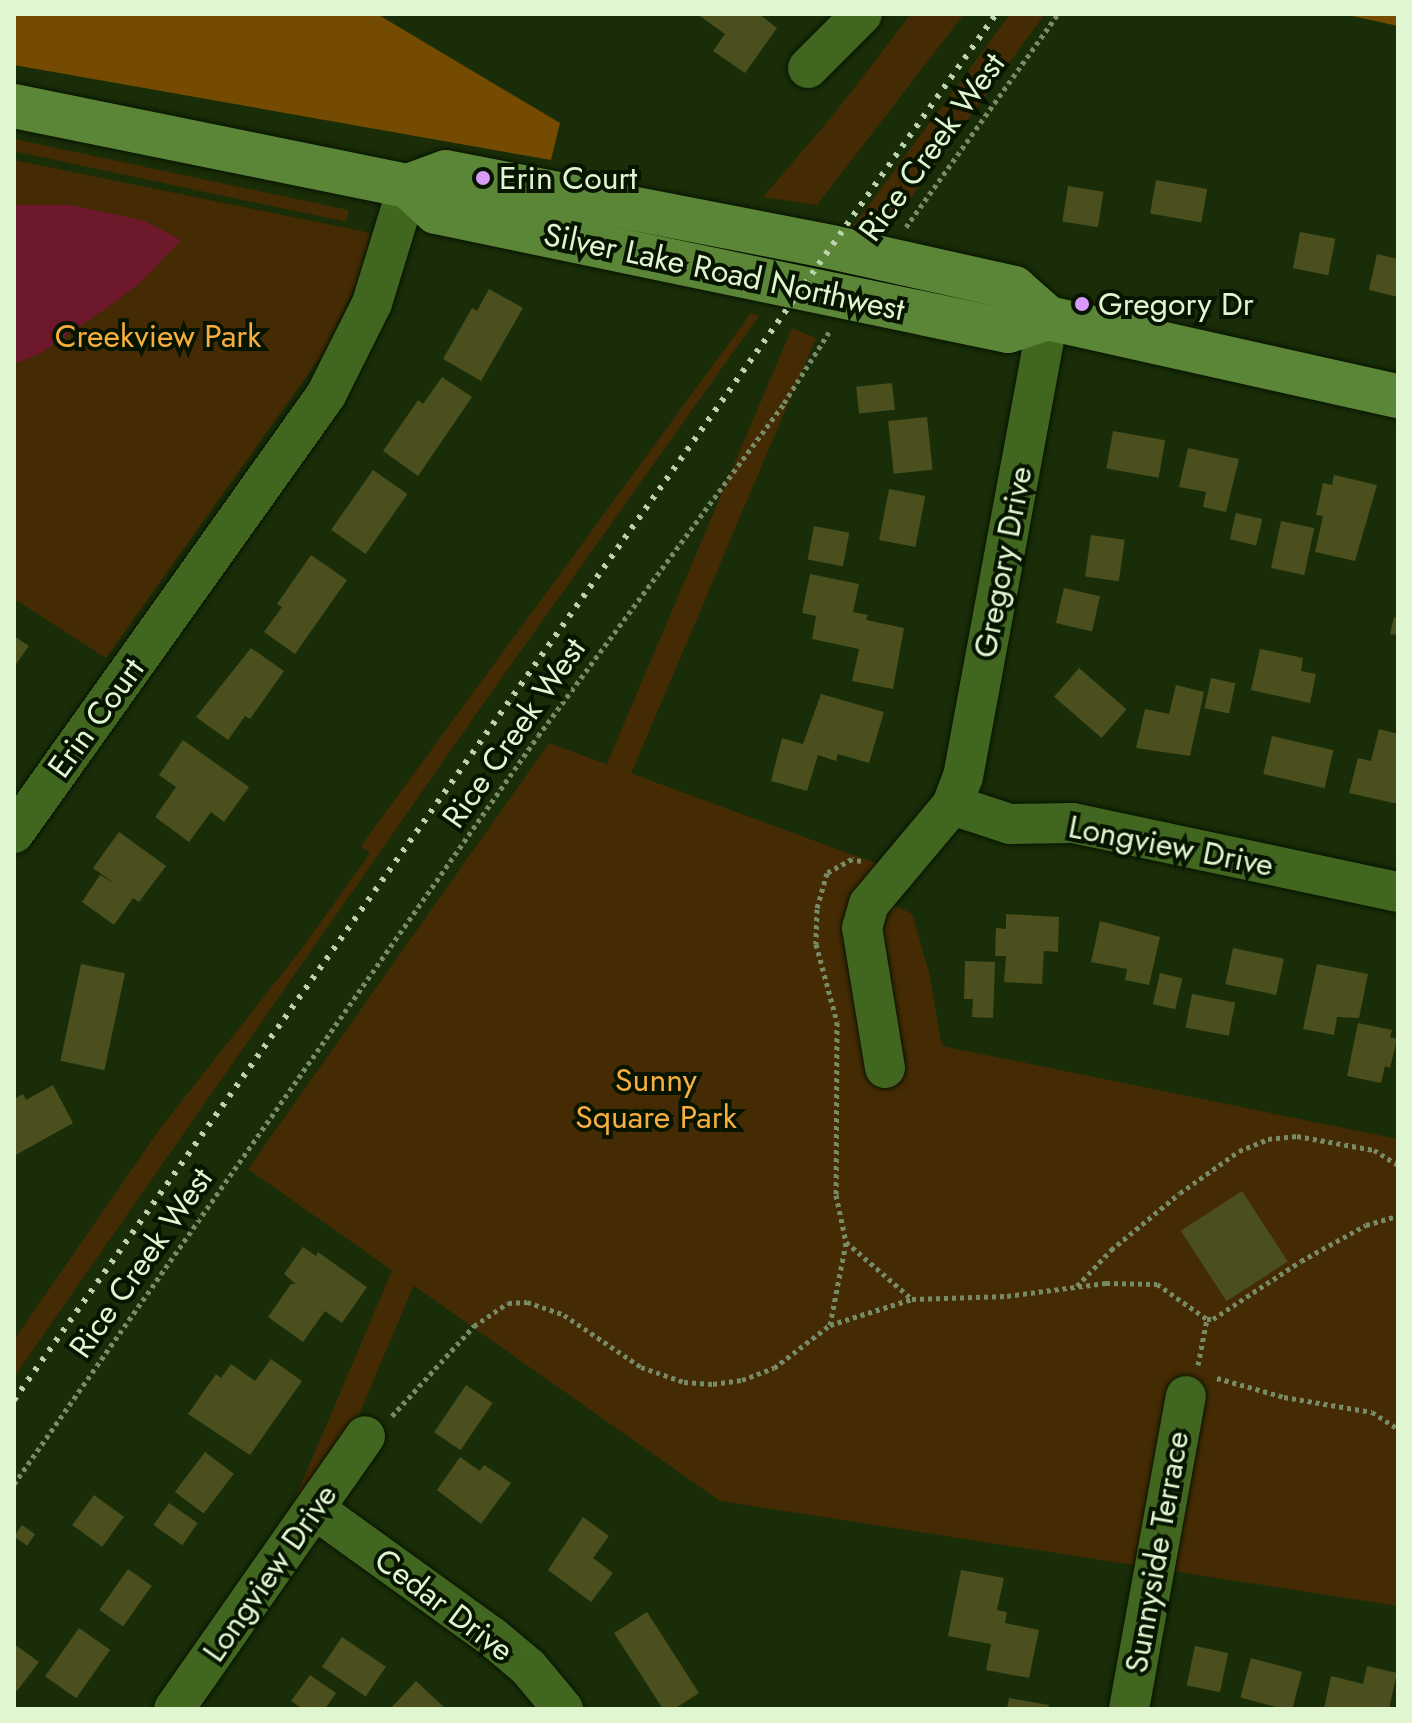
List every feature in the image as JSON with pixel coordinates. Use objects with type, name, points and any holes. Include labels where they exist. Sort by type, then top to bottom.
[{"type":"main road","points":[[14,106],[408,186]]},
{"type":"main road","name":"Silver Lake Road Northwest","points":[[1048,318],[1008,331],[436,212],[408,186],[446,172],[880,258],[1014,288],[1048,318],[1398,396]]},
{"type":"street","points":[[808,68],[862,14]]},
{"type":"street","name":"Erin Court","points":[[14,833],[326,395],[372,303],[408,186]]},
{"type":"street","name":"Gregory Drive","points":[[952,805],[963,777],[1048,318]]},
{"type":"street","points":[[885,1068],[862,928],[869,904],[952,805]]},
{"type":"street","name":"Longview Drive","points":[[952,805],[1010,824],[1073,823],[1398,892]]},
{"type":"street","name":"Sunnyside Terrace","points":[[1129,1709],[1192,1384]]},
{"type":"street","name":"Longview Drive","points":[[174,1709],[365,1436]]},
{"type":"street","name":"Cedar Drive","points":[[316,1510],[491,1636],[528,1667],[563,1709]]},
{"type":"path","name":"Rice Creek West","points":[[880,258],[904,230],[1058,14]]},
{"type":"path","name":"Rice Creek West","points":[[14,1484],[538,736],[784,403],[851,298]]},
{"type":"path","points":[[830,1325],[846,1242],[836,1195],[837,1022],[816,944],[817,909],[827,873],[852,859],[896,873]]},
{"type":"path","points":[[1076,1287],[1111,1250],[1180,1193],[1239,1151],[1268,1139],[1297,1136],[1374,1150],[1398,1165]]},
{"type":"path","points":[[365,1436],[376,1435],[414,1388],[474,1326],[508,1303],[527,1302],[564,1315],[641,1367],[684,1382],[713,1384],[742,1380],[774,1368],[830,1325],[912,1299],[1007,1296],[1106,1283],[1157,1284],[1207,1319],[1213,1319],[1301,1261],[1366,1225],[1398,1216]]},
{"type":"path","points":[[846,1242],[912,1299]]},
{"type":"path","points":[[1207,1319],[1192,1384],[1372,1412],[1398,1429]]},
{"type":"green space","points":[[911,14],[964,14],[817,205],[763,197],[834,114]]},
{"type":"green space","points":[[1010,14],[1045,14],[889,228],[884,228],[881,237],[851,229]]},
{"type":"green space","points":[[14,139],[349,210],[346,222],[14,151]]},
{"type":"green space","name":"Creekview Park","points":[[14,160],[371,233],[355,287],[323,353],[106,658],[14,599]]},
{"type":"green space","points":[[751,313],[759,316],[488,697],[14,1377],[14,1340],[159,1130],[303,947],[370,853],[361,846]]},
{"type":"green space","points":[[792,328],[816,338],[290,1577],[266,1567]]},
{"type":"green space","name":"Sunny Square Park","points":[[549,743],[913,877],[895,895],[894,905],[912,914],[929,972],[942,1046],[1398,1139],[1398,1606],[720,1501],[248,1169]]},
{"type":"shaded area","points":[[14,14],[377,14],[560,123],[551,160],[14,65]]},
{"type":"shaded area","points":[[1343,14],[1398,14],[1398,26]]},
{"type":"shaded area","points":[[14,205],[71,205],[145,221],[181,240],[141,282],[118,300],[41,353],[14,364]]},
{"type":"building","points":[[697,14],[759,14],[777,28],[745,73],[713,51],[725,34]]},
{"type":"building","points":[[1156,180],[1207,189],[1201,223],[1150,213]]},
{"type":"building","points":[[1068,186],[1104,192],[1098,227],[1062,222]]},
{"type":"building","points":[[1300,232],[1335,239],[1328,275],[1293,268]]},
{"type":"building","points":[[1377,254],[1398,259],[1398,297],[1369,290]]},
{"type":"building","points":[[489,289],[523,308],[481,381],[443,359],[472,308],[477,311]]},
{"type":"building","points":[[442,377],[472,397],[418,476],[383,451],[418,400],[423,404]]},
{"type":"building","points":[[892,383],[895,410],[859,414],[856,387]]},
{"type":"building","points":[[927,417],[933,470],[894,474],[888,421]]},
{"type":"building","points":[[1113,431],[1165,440],[1159,478],[1106,468]]},
{"type":"building","points":[[1188,448],[1239,459],[1226,512],[1203,507],[1206,492],[1179,487]]},
{"type":"building","points":[[373,470],[407,494],[366,554],[331,530]]},
{"type":"building","points":[[1334,475],[1377,485],[1355,561],[1315,552],[1323,516],[1316,515],[1323,483],[1332,485]]},
{"type":"building","points":[[889,489],[925,496],[915,547],[879,540]]},
{"type":"building","points":[[1236,513],[1262,519],[1256,545],[1230,539]]},
{"type":"building","points":[[1281,521],[1314,528],[1304,575],[1271,568]]},
{"type":"building","points":[[814,526],[849,533],[843,566],[808,559]]},
{"type":"building","points":[[1091,535],[1125,540],[1119,581],[1085,577]]},
{"type":"building","points":[[311,555],[347,580],[295,654],[264,632],[282,607],[277,604]]},
{"type":"building","points":[[810,574],[859,584],[853,612],[868,615],[866,620],[904,628],[893,689],[852,681],[859,649],[812,639],[816,616],[802,613]]},
{"type":"building","points":[[1064,588],[1100,596],[1092,631],[1056,623]]},
{"type":"building","points":[[1394,617],[1398,618],[1398,635],[1390,634]]},
{"type":"building","points":[[14,636],[29,646],[14,667]]},
{"type":"building","points":[[251,648],[284,671],[250,719],[245,716],[228,740],[196,717]]},
{"type":"building","points":[[1260,649],[1303,658],[1301,671],[1316,674],[1310,703],[1251,690]]},
{"type":"building","points":[[1079,668],[1127,709],[1102,738],[1054,697]]},
{"type":"building","points":[[1211,678],[1235,683],[1229,714],[1205,708]]},
{"type":"building","points":[[1176,685],[1204,692],[1190,756],[1136,748],[1145,709],[1169,714]]},
{"type":"building","points":[[821,694],[884,712],[869,763],[838,754],[836,761],[818,755],[807,791],[771,781],[782,738],[803,744]]},
{"type":"building","points":[[1379,729],[1398,734],[1398,804],[1349,793],[1358,758],[1371,761]]},
{"type":"building","points":[[1272,736],[1333,750],[1325,788],[1263,774]]},
{"type":"building","points":[[183,740],[249,787],[224,822],[211,812],[189,842],[155,817],[176,787],[159,775]]},
{"type":"building","points":[[119,832],[166,866],[139,902],[133,898],[114,925],[82,902],[100,875],[115,884],[93,868]]},
{"type":"building","points":[[1006,914],[1059,917],[1058,952],[1044,951],[1042,984],[1004,982],[1006,956],[995,956],[996,928],[1006,929]]},
{"type":"building","points":[[1100,921],[1160,937],[1149,985],[1125,980],[1127,969],[1091,962]]},
{"type":"building","points":[[1233,948],[1284,959],[1276,995],[1225,984]]},
{"type":"building","points":[[965,961],[995,962],[993,1018],[972,1017],[973,999],[964,999]]},
{"type":"building","points":[[81,964],[125,973],[104,1070],[60,1061]]},
{"type":"building","points":[[1317,964],[1368,974],[1359,1018],[1337,1017],[1334,1035],[1303,1029]]},
{"type":"building","points":[[1160,973],[1182,978],[1175,1009],[1153,1004]]},
{"type":"building","points":[[1192,994],[1235,1002],[1229,1036],[1186,1027]]},
{"type":"building","points":[[1358,1023],[1392,1030],[1390,1037],[1397,1039],[1390,1068],[1385,1066],[1381,1083],[1347,1076]]},
{"type":"building","points":[[53,1085],[73,1123],[14,1156],[14,1099],[23,1094],[26,1100]]},
{"type":"building","points":[[1242,1191],[1288,1261],[1227,1301],[1181,1231]]},
{"type":"building","points":[[303,1247],[316,1256],[318,1252],[367,1287],[342,1323],[325,1311],[303,1342],[268,1317],[291,1284],[296,1284],[284,1274]]},
{"type":"building","points":[[271,1359],[302,1381],[250,1455],[188,1414],[216,1374],[221,1378],[231,1364],[255,1381]]},
{"type":"building","points":[[466,1385],[493,1403],[461,1450],[434,1432]]},
{"type":"building","points":[[205,1452],[234,1474],[204,1514],[175,1492]]},
{"type":"building","points":[[460,1457],[480,1471],[484,1465],[511,1483],[481,1524],[437,1490]]},
{"type":"building","points":[[94,1495],[124,1517],[102,1547],[72,1525]]},
{"type":"building","points":[[169,1503],[198,1523],[182,1545],[154,1525]]},
{"type":"building","points":[[583,1517],[609,1536],[593,1558],[613,1573],[591,1602],[548,1570]]},
{"type":"building","points":[[22,1525],[35,1534],[27,1546],[14,1536]]},
{"type":"building","points":[[128,1569],[152,1586],[123,1627],[99,1610]]},
{"type":"building","points":[[961,1570],[1004,1578],[997,1610],[1007,1612],[1005,1623],[1039,1630],[1029,1678],[986,1670],[991,1644],[948,1636]]},
{"type":"building","points":[[647,1612],[699,1693],[674,1709],[663,1709],[614,1633]]},
{"type":"building","points":[[79,1628],[110,1650],[76,1698],[45,1676]]},
{"type":"building","points":[[342,1637],[386,1667],[366,1696],[322,1667]]},
{"type":"building","points":[[14,1644],[39,1662],[17,1691],[14,1688]]},
{"type":"building","points":[[1195,1646],[1228,1653],[1220,1692],[1187,1685]]},
{"type":"building","points":[[1251,1658],[1302,1672],[1292,1709],[1240,1698]]},
{"type":"building","points":[[1367,1666],[1397,1673],[1389,1709],[1324,1709],[1331,1676],[1363,1684]]},
{"type":"building","points":[[310,1675],[336,1693],[325,1709],[303,1709],[291,1701]]},
{"type":"building","points":[[416,1681],[446,1709],[390,1709]]},
{"type":"building","points":[[1009,1698],[1049,1705],[1048,1709],[1007,1709]]},
{"type":"railway","points":[[14,1400],[996,14]]},
{"type":"place","name":"Erin Court","points":[[483,178]]},
{"type":"place","name":"Gregory Dr","points":[[1082,304]]}]
